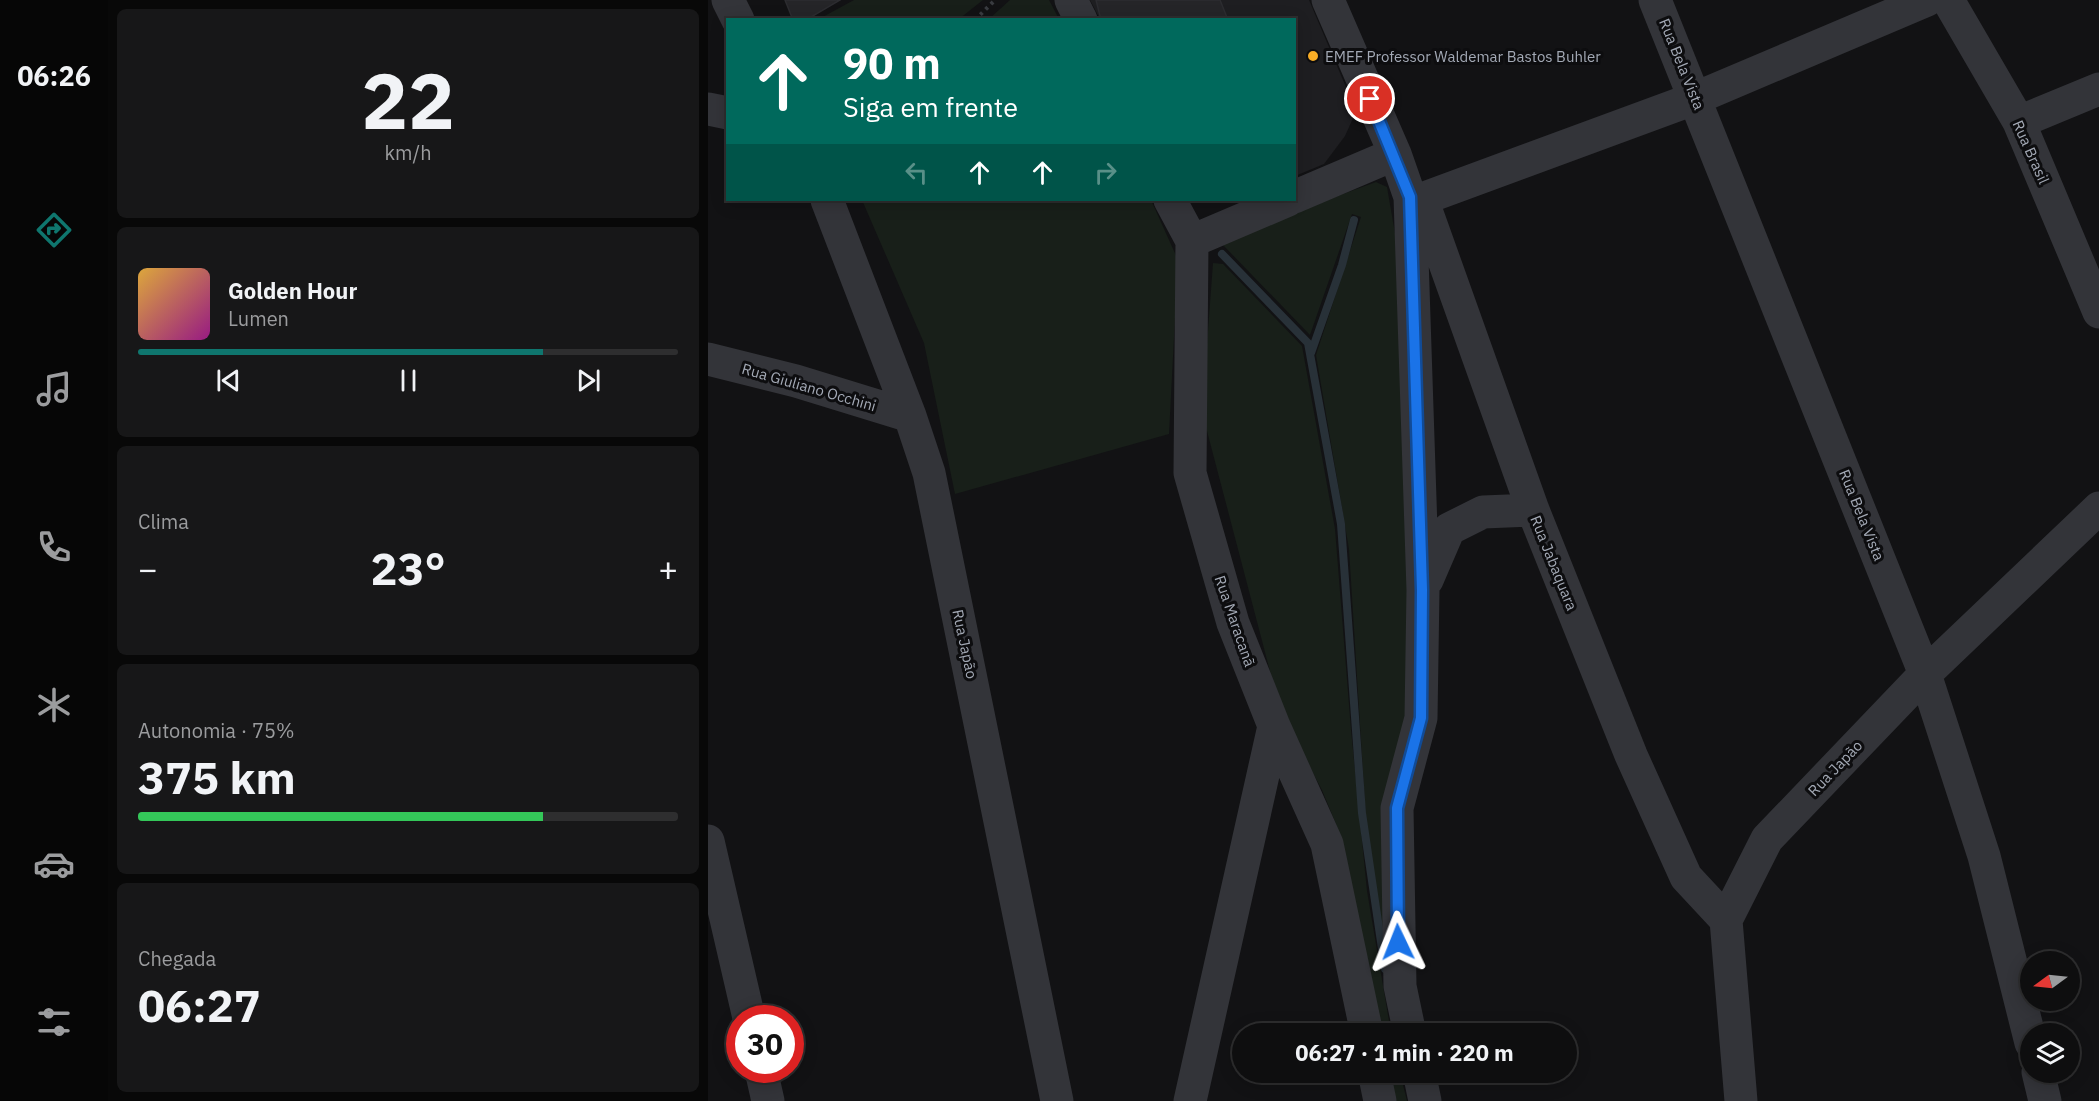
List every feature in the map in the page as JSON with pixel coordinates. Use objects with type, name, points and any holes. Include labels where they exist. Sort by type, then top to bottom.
[{"type":"street","points":[[728,0],[737,18]]},
{"type":"street","points":[[1071,0],[1080,18]]},
{"type":"street","name":"Rua Jabaquara","points":[[1328,0],[1416,198],[1533,510],[1632,755],[1686,877],[1726,920]]},
{"type":"street","name":"Rua Bela Vista","points":[[1655,0],[1925,674],[1984,856],[2026,1023]]},
{"type":"street","points":[[1408,1023],[1400,986],[1397,808],[1421,718],[1422,590],[1416,198],[1696,98],[1927,0]]},
{"type":"street","name":"Rua Brasil","points":[[1948,0],[2019,123],[2099,312]]},
{"type":"street","points":[[2019,123],[2099,89]]},
{"type":"street","points":[[708,109],[726,113]]},
{"type":"street","points":[[1296,196],[1395,154]]},
{"type":"street","name":"Rua Japão","points":[[827,201],[910,416],[929,473],[1057,1101]]},
{"type":"street","name":"Rua Maracanã","points":[[1171,201],[1192,241],[1190,473],[1233,623],[1274,726],[1327,844],[1365,1023]]},
{"type":"street","points":[[1192,241],[1286,201]]},
{"type":"street","name":"Rua Giuliano Occhini","points":[[708,359],[796,381],[910,416]]},
{"type":"street","name":"Rua Japão","points":[[1726,920],[1767,839],[1925,674],[2099,508]]},
{"type":"street","points":[[1422,590],[1449,529],[1483,512],[1533,510]]},
{"type":"street","points":[[1190,1101],[1274,726]]},
{"type":"street","points":[[708,840],[746,1005]]},
{"type":"street","points":[[1726,920],[1741,1101]]},
{"type":"street","points":[[764,1083],[768,1101]]},
{"type":"street","points":[[1376,1083],[1380,1101]]},
{"type":"street","points":[[1421,1083],[1425,1101]]},
{"type":"street","points":[[2041,1083],[2045,1101]]},
{"type":"path","points":[[977,18],[995,0]]},
{"type":"shaded area","points":[[854,0],[983,0],[960,18],[821,18]]},
{"type":"shaded area","points":[[1010,0],[1049,0],[1058,18],[990,18]]},
{"type":"shaded area","name":"EMEF Professor Waldemar Bastos Buhler","points":[[1090,0],[1309,0],[1348,92],[1354,116],[1345,136],[1324,164],[1296,176],[1296,18],[1099,18]]},
{"type":"shaded area","points":[[1376,182],[1387,187],[1401,268],[1414,659],[1385,952],[1366,820],[1349,549],[1316,355],[1361,217],[1352,214],[1310,335],[1223,245],[1222,238]]},
{"type":"shaded area","points":[[862,201],[1151,201],[1178,260],[1169,434],[955,494],[924,343]]},
{"type":"shaded area","points":[[1213,263],[1223,264],[1302,346],[1335,529],[1367,891],[1389,1023],[1377,1023],[1336,824],[1322,790],[1281,713],[1202,412]]},
{"type":"shaded area","points":[[1390,1083],[1402,1083],[1407,1101],[1394,1101]]},
{"type":"building","points":[[785,0],[840,0],[809,18],[792,18]]},
{"type":"building","points":[[1096,0],[1220,0],[1227,18],[1100,18]]},
{"type":"waterway","points":[[1311,353],[1342,265],[1354,220]]},
{"type":"waterway","points":[[1222,254],[1308,343],[1341,524],[1362,813],[1385,969]]},
{"type":"place","name":"EMEF Professor Waldemar Bastos Buhler","points":[[1313,56]]},
{"type":"route","points":[[1370,99],[1395,154],[1410,197],[1422,590],[1421,718],[1397,808],[1398,942]]}]
